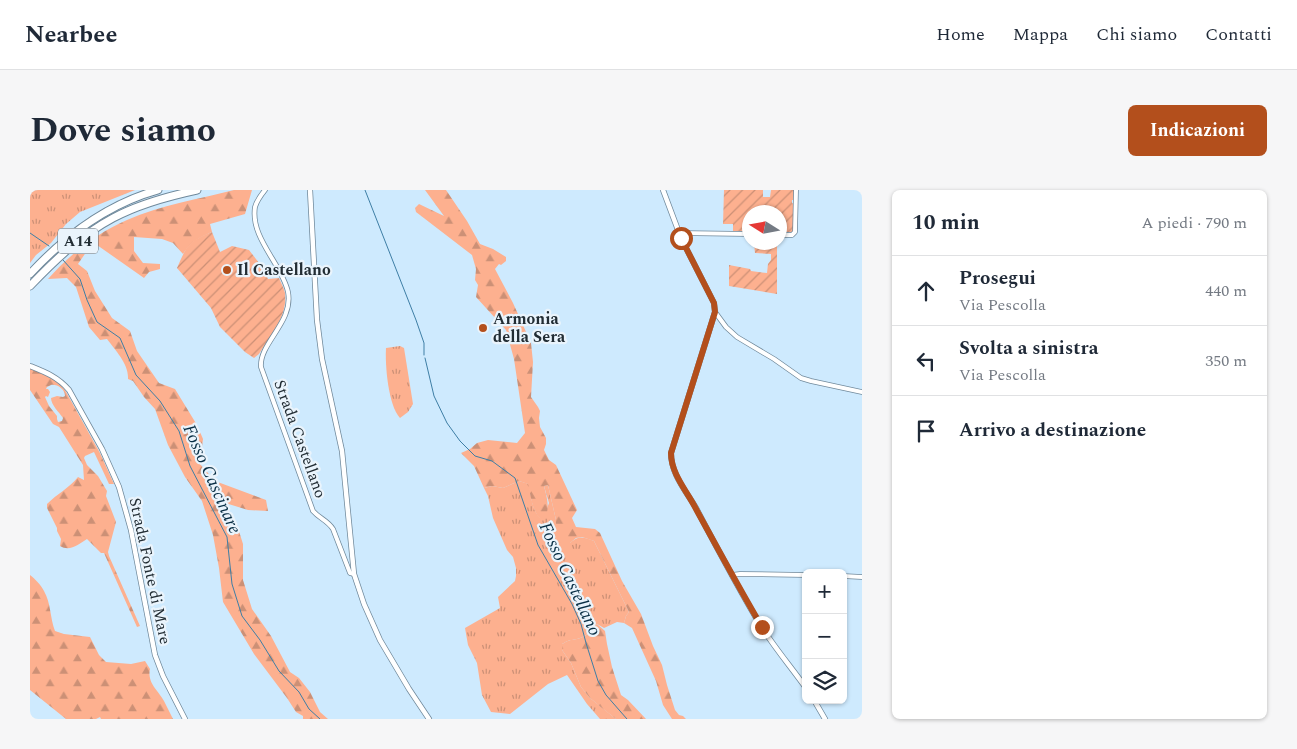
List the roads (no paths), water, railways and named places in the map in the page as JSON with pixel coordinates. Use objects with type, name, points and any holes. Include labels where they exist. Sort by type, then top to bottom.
[{"type":"highway","name":"A14","points":[[30,274],[51,252],[88,223],[112,208],[158,190]]},
{"type":"highway","name":"A14","points":[[30,286],[48,267],[78,241],[114,218],[153,201],[197,190]]},
{"type":"street","name":"Strada Castellano","points":[[265,190],[256,206],[257,223],[265,246],[285,282],[289,300],[286,314],[261,357],[261,367],[310,503],[317,515],[324,519],[333,529],[350,573],[354,574]]},
{"type":"street","name":"Strada Castellano","points":[[310,190],[317,320],[322,359],[342,451],[354,574],[364,604],[380,640],[429,719]]},
{"type":"street","points":[[663,190],[679,232],[714,303],[715,312],[671,453],[671,462],[762,627],[802,682]]},
{"type":"street","points":[[787,235],[792,235],[795,232],[796,190]]},
{"type":"street","points":[[679,232],[742,234]]},
{"type":"street","points":[[715,312],[726,327],[737,337],[801,378],[862,392]]},
{"type":"street","name":"Strada Fonte di Mare","points":[[30,366],[64,383],[102,450],[119,487],[131,530],[155,656],[185,719]]},
{"type":"street","points":[[732,575],[802,575]]},
{"type":"street","points":[[847,576],[862,577]]},
{"type":"street","points":[[816,704],[825,719]]},
{"type":"waterway","name":"Fosso Castellano","points":[[365,190],[416,320],[424,343],[424,355]]},
{"type":"waterway","name":"Fosso Cascinare","points":[[30,233],[49,246]]},
{"type":"waterway","name":"Fosso Cascinare","points":[[63,260],[80,279],[97,322],[120,338],[136,375],[160,401],[179,431],[190,466],[227,537],[232,584],[242,616],[260,640],[279,671],[299,692],[309,709],[320,719]]},
{"type":"waterway","name":"Fosso Castellano","points":[[425,358],[434,396],[447,423],[460,441],[475,456],[492,461],[515,478],[538,545],[572,604],[581,624],[598,681],[606,695],[627,719]]},
{"type":"place","name":"Il Castellano","points":[[227,270]]},
{"type":"place","name":"Armonia della Sera","points":[[483,328]]}]
